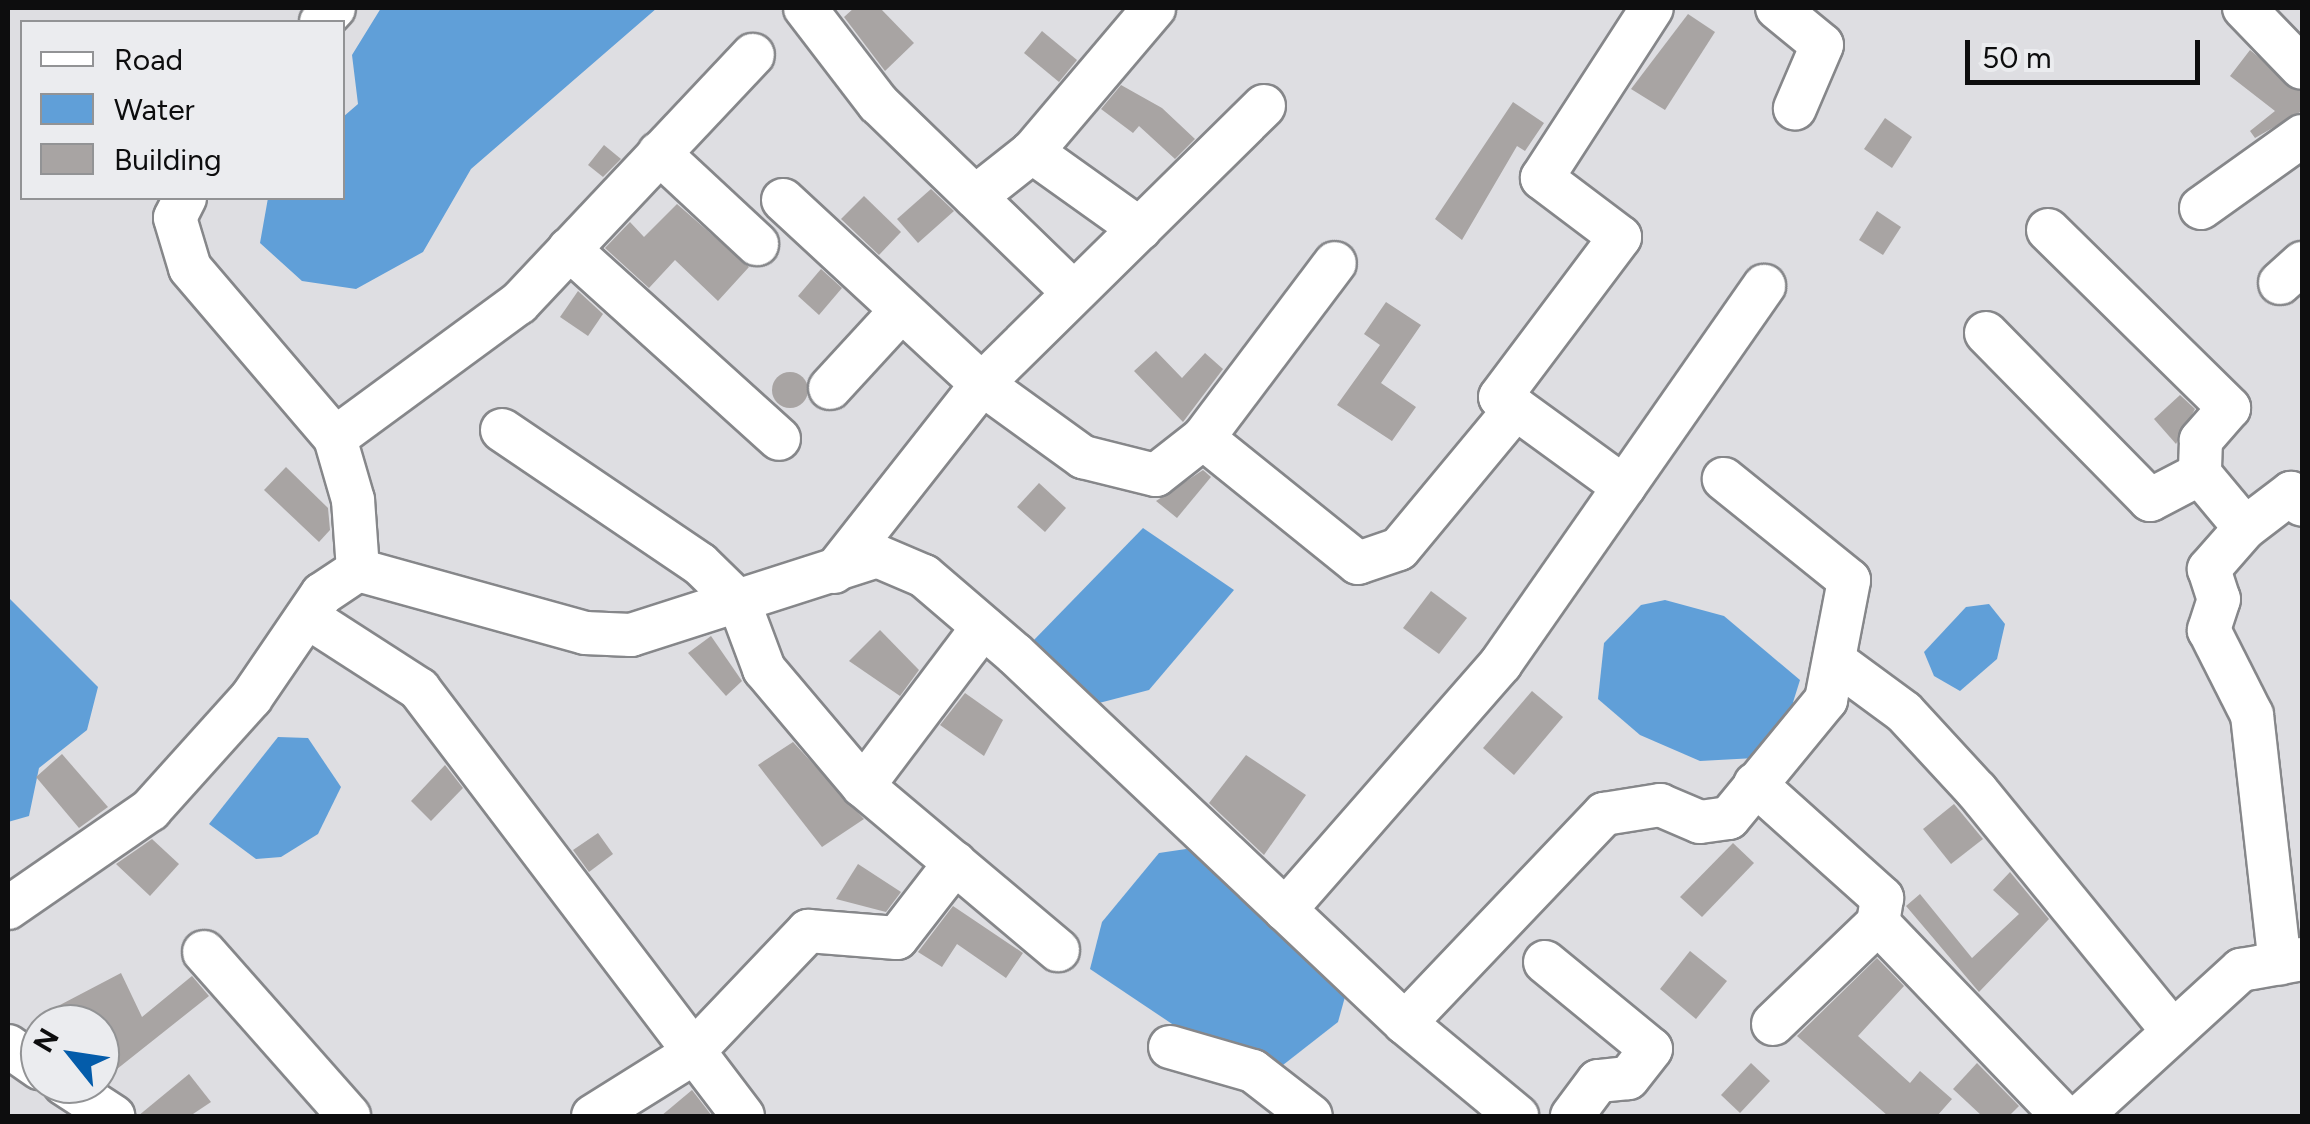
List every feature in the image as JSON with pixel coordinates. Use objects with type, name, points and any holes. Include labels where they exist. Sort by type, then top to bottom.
[{"type":"street","points":[[975,197],[1032,152],[1154,8]]},
{"type":"street","points":[[1624,488],[1500,397],[1620,237],[1542,178],[1652,8]]},
{"type":"street","points":[[1777,8],[1822,45],[1794,108]]},
{"type":"street","points":[[2244,8],[2302,68]]},
{"type":"street","points":[[817,12],[878,104],[1072,290]]},
{"type":"street","points":[[335,438],[519,303],[753,55]]},
{"type":"street","points":[[833,572],[982,384],[1072,290],[1140,230],[1264,106]]},
{"type":"street","points":[[2201,208],[2302,136]]},
{"type":"street","points":[[1032,152],[1140,230]]},
{"type":"street","points":[[660,153],[757,244]]},
{"type":"street","points":[[184,200],[175,218],[190,268],[335,438],[353,500],[358,570]]},
{"type":"street","points":[[784,200],[898,314],[982,384],[1084,457],[1156,475],[1203,438],[1335,263]]},
{"type":"street","points":[[2048,230],[2229,408],[2201,440],[2200,474],[2245,528]]},
{"type":"street","points":[[569,248],[778,439]]},
{"type":"street","points":[[1284,910],[1502,663],[1764,286]]},
{"type":"street","points":[[830,388],[898,314]]},
{"type":"street","points":[[1986,333],[2150,500],[2200,474]]},
{"type":"street","points":[[1203,438],[1358,563],[1399,549],[1516,408]]},
{"type":"street","points":[[502,430],[700,564],[739,602],[764,669],[863,786],[1058,950]]},
{"type":"street","points":[[1405,1024],[1604,814],[1660,805],[1700,822],[1729,818],[1826,700],[1849,580],[1724,479]]},
{"type":"street","points":[[2081,1116],[2241,970],[2291,961],[2252,715],[2210,630],[2219,599],[2210,569],[2245,528],[2291,493],[2302,505]]},
{"type":"street","points":[[8,908],[150,810],[308,618],[322,594],[358,570],[585,633],[631,635],[877,556],[924,576],[983,627],[1405,1024],[1517,1116]]},
{"type":"street","points":[[308,618],[420,690],[689,1056],[743,1116]]},
{"type":"street","points":[[863,786],[983,627]]},
{"type":"street","points":[[1836,662],[1904,712],[1977,791],[2172,1030]]},
{"type":"street","points":[[1755,784],[1882,898],[1878,922],[1773,1024]]},
{"type":"street","points":[[593,1116],[689,1056],[808,931],[898,938],[956,862]]},
{"type":"street","points":[[1878,922],[2063,1116]]},
{"type":"street","points":[[204,952],[348,1116]]},
{"type":"street","points":[[1545,962],[1651,1049],[1628,1078],[1598,1081],[1572,1116]]},
{"type":"street","points":[[1170,1046],[1253,1071],[1311,1116]]},
{"type":"water","points":[[381,8],[657,8],[471,169],[423,252],[356,289],[302,281],[260,243],[268,200],[345,200],[345,115],[358,104],[352,55]]},
{"type":"water","points":[[1143,528],[1234,590],[1149,690],[1099,703],[1032,642]]},
{"type":"water","points":[[8,597],[98,687],[87,730],[39,768],[29,816],[8,822]]},
{"type":"water","points":[[1665,600],[1724,616],[1800,680],[1786,725],[1755,758],[1700,761],[1640,735],[1598,699],[1604,643],[1641,605]]},
{"type":"water","points":[[1989,604],[2005,624],[1997,659],[1960,691],[1934,676],[1924,652],[1966,607]]},
{"type":"water","points":[[278,737],[308,738],[341,787],[318,834],[281,857],[256,859],[209,824]]},
{"type":"water","points":[[1186,849],[1205,852],[1348,986],[1338,1022],[1283,1065],[1202,1044],[1090,969],[1102,922],[1159,853]]},
{"type":"building","points":[[854,8],[880,8],[914,43],[885,71],[844,17]]},
{"type":"building","points":[[1688,14],[1715,32],[1665,110],[1631,89]]},
{"type":"building","points":[[1042,31],[1077,60],[1059,82],[1024,53]]},
{"type":"building","points":[[2250,50],[2302,92],[2302,111],[2255,138],[2250,131],[2275,111],[2230,76]]},
{"type":"building","points":[[1121,85],[1162,108],[1195,139],[1175,159],[1139,126],[1133,133],[1101,109]]},
{"type":"building","points":[[1513,102],[1544,123],[1525,151],[1517,146],[1462,240],[1435,219]]},
{"type":"building","points":[[1885,118],[1912,137],[1892,168],[1864,149]]},
{"type":"building","points":[[604,145],[621,159],[603,177],[588,165]]},
{"type":"building","points":[[931,189],[954,211],[918,243],[897,219]]},
{"type":"building","points":[[864,196],[901,232],[879,255],[841,219]]},
{"type":"building","points":[[677,204],[749,267],[718,301],[675,260],[649,288],[605,248],[630,222],[644,237]]},
{"type":"building","points":[[1877,211],[1901,227],[1883,255],[1859,240]]},
{"type":"building","points":[[821,269],[842,288],[819,315],[798,296]]},
{"type":"building","points":[[578,291],[603,314],[588,336],[560,317]]},
{"type":"building","points":[[1386,302],[1421,325],[1381,383],[1416,407],[1392,441],[1337,405],[1380,345],[1364,334]]},
{"type":"building","points":[[1156,351],[1182,378],[1205,353],[1223,369],[1183,422],[1134,371]]},
{"type":"building","points":[[790,372],[803,377],[808,390],[803,403],[790,408],[777,403],[772,390],[777,377]]},
{"type":"building","points":[[2180,395],[2195,409],[2176,444],[2154,419]]},
{"type":"building","points":[[286,467],[328,508],[330,530],[319,542],[264,490]]},
{"type":"building","points":[[1203,470],[1211,477],[1177,518],[1156,501]]},
{"type":"building","points":[[1039,483],[1066,508],[1045,532],[1017,507]]},
{"type":"building","points":[[1431,591],[1467,618],[1439,654],[1403,628]]},
{"type":"building","points":[[880,630],[919,670],[900,696],[849,661]]},
{"type":"building","points":[[711,636],[742,681],[726,696],[688,653]]},
{"type":"building","points":[[1532,691],[1563,717],[1514,775],[1483,748]]},
{"type":"building","points":[[965,693],[1003,720],[984,756],[940,725]]},
{"type":"building","points":[[793,742],[864,819],[822,847],[758,765]]},
{"type":"building","points":[[62,754],[108,807],[79,828],[36,777]]},
{"type":"building","points":[[1246,755],[1306,795],[1264,855],[1209,803]]},
{"type":"building","points":[[445,765],[463,788],[431,821],[411,801]]},
{"type":"building","points":[[1954,804],[1983,839],[1951,864],[1923,829]]},
{"type":"building","points":[[598,833],[613,854],[589,872],[573,850]]},
{"type":"building","points":[[152,839],[179,864],[150,896],[116,864]]},
{"type":"building","points":[[1733,843],[1754,863],[1702,917],[1680,897]]},
{"type":"building","points":[[858,864],[901,892],[886,912],[836,899]]},
{"type":"building","points":[[2010,872],[2049,919],[1979,992],[1906,906],[1920,894],[1972,958],[2019,914],[1993,890]]},
{"type":"building","points":[[953,906],[1023,953],[1006,978],[957,944],[942,967],[918,952]]},
{"type":"building","points":[[1690,951],[1727,981],[1696,1019],[1660,989]]},
{"type":"building","points":[[1877,958],[1904,986],[1858,1036],[1910,1083],[1920,1071],[1952,1099],[1937,1116],[1888,1116],[1797,1036]]},
{"type":"building","points":[[121,973],[142,1017],[192,976],[209,996],[120,1067],[120,1004],[62,1004]]},
{"type":"building","points":[[1751,1063],[1770,1081],[1740,1113],[1721,1095]]},
{"type":"building","points":[[1977,1063],[2019,1106],[2009,1116],[1982,1116],[1953,1089]]},
{"type":"building","points":[[189,1074],[211,1102],[190,1116],[138,1116]]},
{"type":"building","points":[[692,1090],[712,1116],[661,1116]]}]
